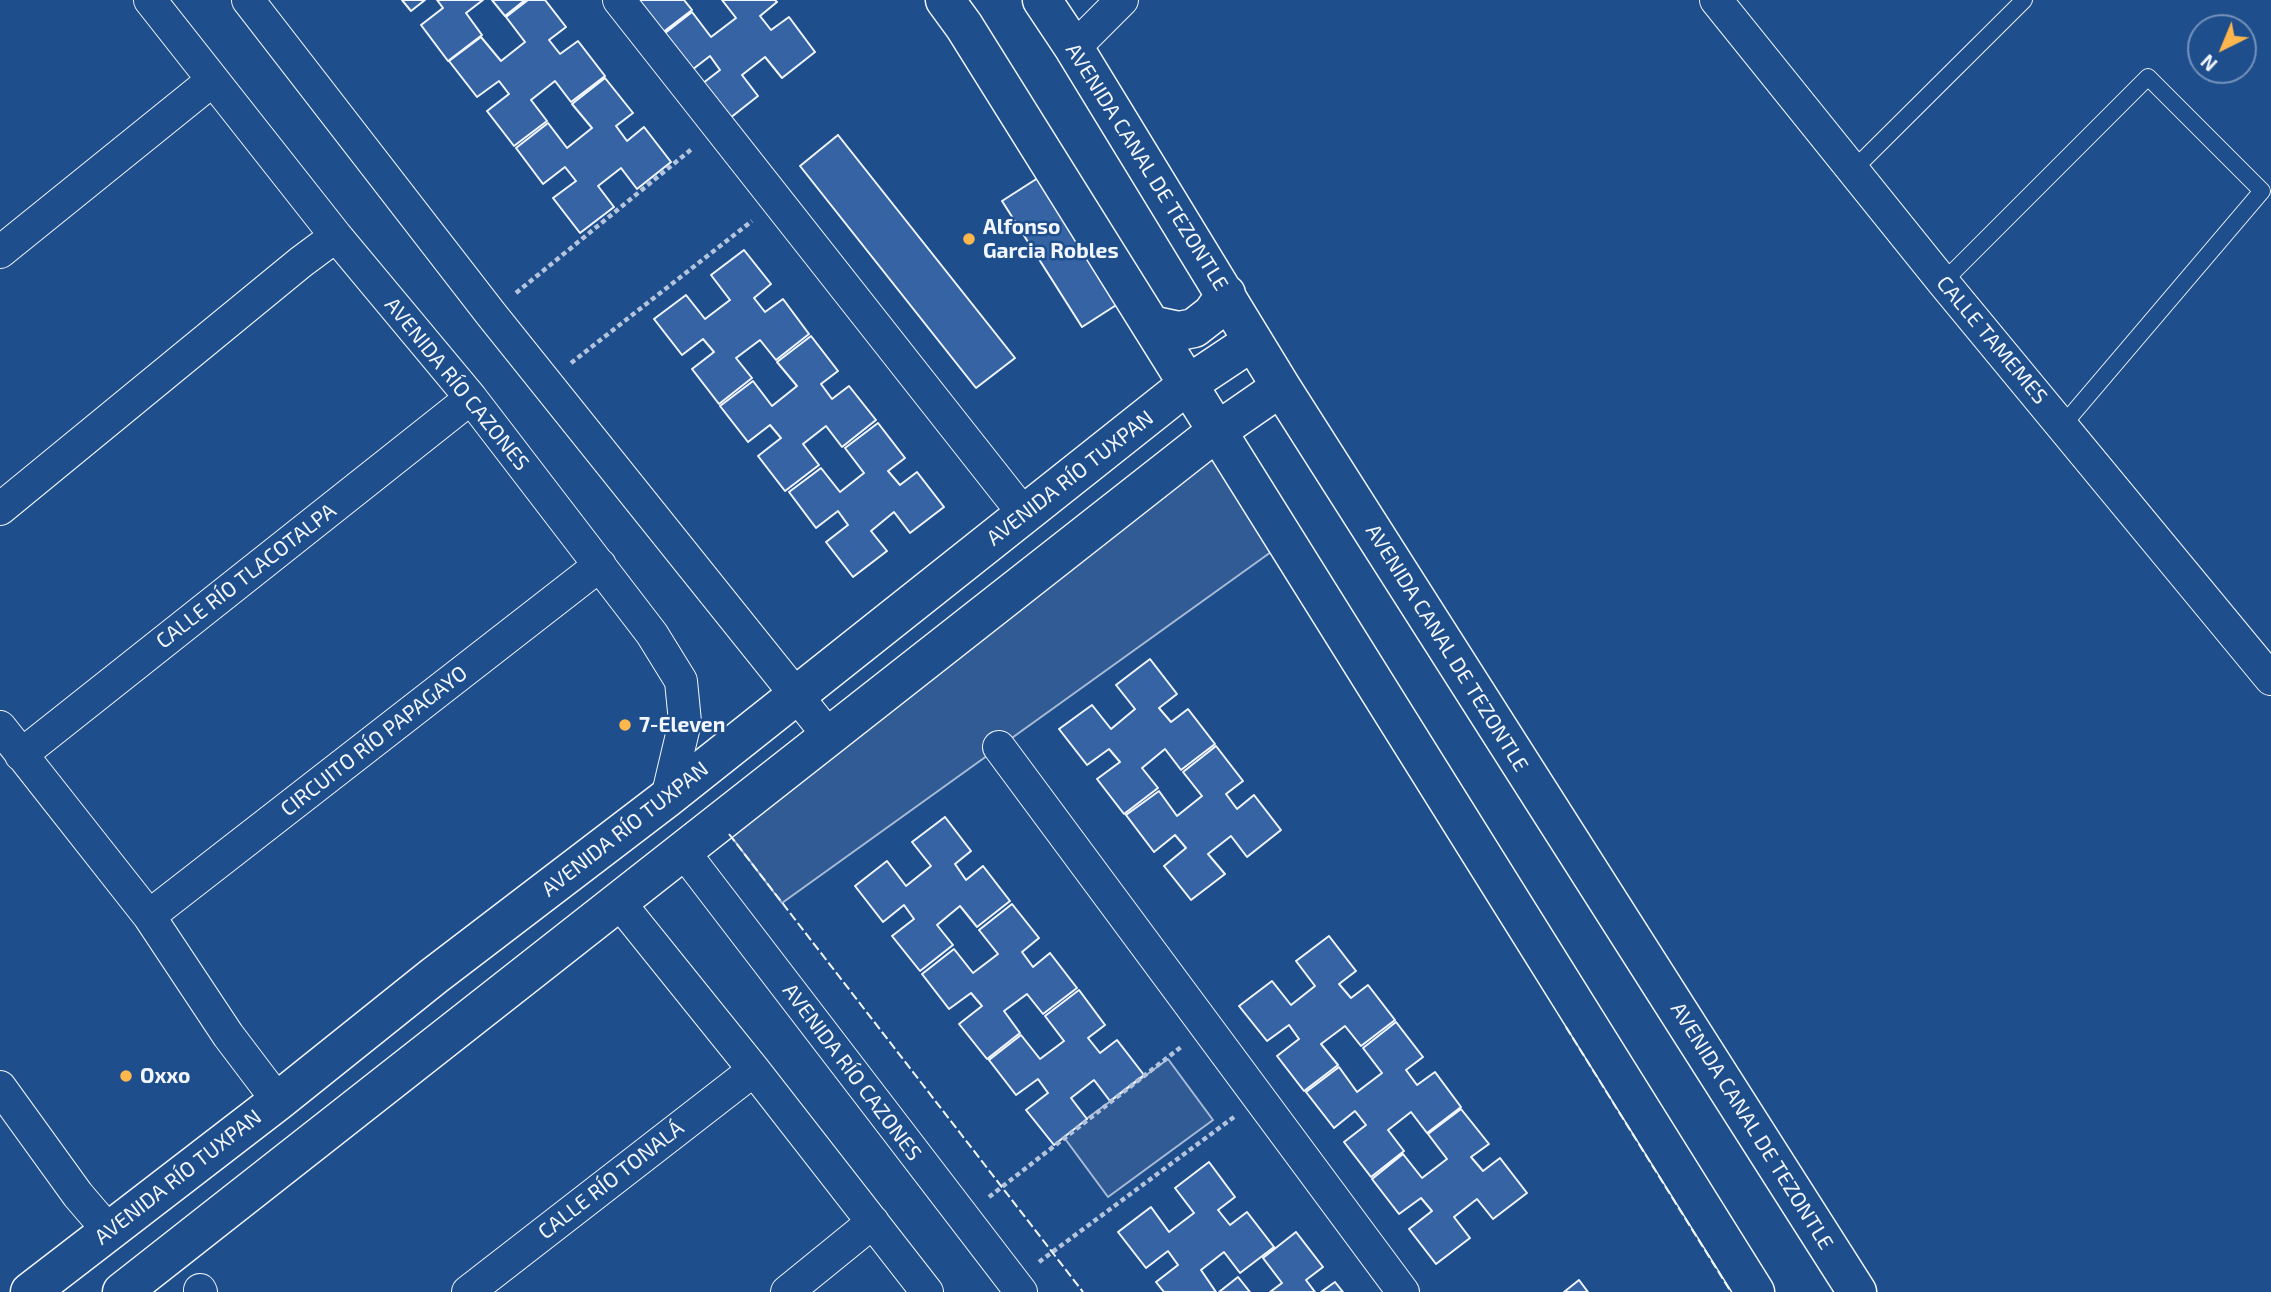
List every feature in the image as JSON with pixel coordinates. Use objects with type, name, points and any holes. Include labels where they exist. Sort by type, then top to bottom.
[{"type":"street","name":"AVENIDA RÍO CAZONES","points":[[150,0],[336,236],[471,398],[652,634],[681,681],[685,722],[667,798]]},
{"type":"street","points":[[248,0],[491,314],[829,736]]},
{"type":"street","points":[[619,0],[1024,514]]},
{"type":"street","points":[[945,0],[964,26],[1755,1292]]},
{"type":"street","name":"AVENIDA CANAL DE TEZONTLE","points":[[1042,0],[1281,387],[1857,1292]]},
{"type":"street","points":[[1074,48],[1122,0]]},
{"type":"street","name":"CALLE TAMEMES","points":[[1716,0],[1944,282],[2271,678]]},
{"type":"street","points":[[0,252],[213,80]]},
{"type":"street","points":[[0,509],[301,261],[336,236]]},
{"type":"street","points":[[1151,325],[1179,331],[1194,328],[1212,314],[1226,294]]},
{"type":"street","name":"AVENIDA RÍO TUXPAN","points":[[30,1292],[278,1101],[434,976],[667,798],[1188,385],[1253,341]]},
{"type":"street","points":[[122,1292],[1216,432],[1281,387]]},
{"type":"street","name":"CALLE RÍO TLACOTALPA","points":[[21,755],[471,398]]},
{"type":"street","name":"CIRCUITO RÍO PAPAGAYO","points":[[149,916],[600,565]]},
{"type":"street","points":[[895,618],[929,659]]},
{"type":"street","points":[[0,727],[149,916],[228,1035],[278,1101]]},
{"type":"street","points":[[999,747],[1403,1292]]},
{"type":"street","name":"AVENIDA RÍO CAZONES","points":[[683,851],[1017,1287]]},
{"type":"street","points":[[618,901],[927,1292]]},
{"type":"street","points":[[434,976],[469,1018]]},
{"type":"street","name":"CALLE RÍO TONALÁ","points":[[468,1292],[754,1070]]},
{"type":"street","points":[[0,1087],[78,1195],[108,1230]]},
{"type":"street","points":[[787,1292],[873,1222]]},
{"type":"lane","points":[[1853,170],[2024,0]]},
{"type":"lane","points":[[1944,282],[2148,77],[2262,191],[2063,425]]},
{"type":"path","points":[[491,314],[718,127]]},
{"type":"path","points":[[547,382],[777,202]]},
{"type":"path","points":[[962,1216],[1207,1027]]},
{"type":"path","points":[[1017,1287],[1259,1098]]},
{"type":"shaded area","points":[[1207,449],[1271,552],[782,903],[727,831]]},
{"type":"shaded area","points":[[1168,1059],[1213,1120],[1108,1197],[1063,1136]]},
{"type":"building","points":[[402,0],[425,0],[411,11]]},
{"type":"building","points":[[437,0],[483,0],[466,13],[482,35],[448,61],[421,25],[443,8]]},
{"type":"building","points":[[492,0],[525,0],[505,16]]},
{"type":"building","points":[[528,0],[545,0],[566,27],[549,40],[560,54],[578,41],[605,76],[571,102],[555,81],[531,100],[547,121],[514,146],[487,111],[509,94],[499,81],[477,97],[449,61],[481,37],[501,61],[525,42],[506,17]]},
{"type":"building","points":[[632,0],[684,0],[692,10],[658,36]]},
{"type":"building","points":[[722,0],[775,0],[777,2],[760,16],[771,30],[789,17],[815,52],[782,78],[765,57],[742,75],[758,96],[725,122],[698,87],[720,70],[710,56],[688,73],[660,37],[692,12],[711,37],[736,18]]},
{"type":"building","points":[[605,78],[633,113],[616,126],[627,141],[644,127],[671,162],[637,189],[621,168],[598,186],[614,207],[580,233],[553,198],[576,181],[565,167],[543,184],[516,148],[548,123],[567,148],[592,128],[572,104]]},
{"type":"building","points":[[838,135],[1015,358],[976,388],[800,166]]},
{"type":"building","points":[[1041,176],[1121,302],[1082,327],[1002,201]]},
{"type":"building","points":[[744,250],[771,284],[754,298],[765,312],[783,299],[809,334],[776,360],[760,340],[736,358],[752,378],[719,404],[692,369],[714,352],[703,339],[682,355],[654,319],[686,295],[705,319],[730,300],[711,275]]},
{"type":"building","points":[[811,336],[838,371],[821,384],[832,399],[849,386],[876,420],[842,447],[826,426],[803,444],[819,465],[785,491],[758,456],[781,438],[770,425],[748,442],[720,406],[753,381],[772,406],[797,386],[777,362]]},
{"type":"building","points":[[878,423],[905,458],[888,471],[900,485],[917,472],[944,507],[910,533],[894,512],[871,531],[887,551],[853,577],[826,542],[848,525],[838,511],[816,528],[789,492],[821,468],[840,492],[864,473],[845,448]]},
{"type":"building","points":[[1150,659],[1177,694],[1159,708],[1171,722],[1188,709],[1215,744],[1181,770],[1165,749],[1142,768],[1158,788],[1124,814],[1097,779],[1120,762],[1109,749],[1087,765],[1059,729],[1092,705],[1111,729],[1135,709],[1116,685]]},
{"type":"building","points":[[1216,746],[1243,781],[1226,794],[1237,809],[1254,795],[1281,830],[1247,857],[1231,836],[1208,854],[1225,874],[1191,900],[1164,866],[1186,848],[1175,835],[1154,852],[1126,815],[1159,791],[1177,816],[1202,796],[1183,772]]},
{"type":"building","points":[[945,817],[971,851],[955,864],[966,880],[983,866],[1010,901],[977,927],[960,906],[937,925],[953,945],[920,971],[892,936],[914,919],[904,905],[883,922],[855,886],[887,861],[906,886],[931,866],[912,842]]},
{"type":"building","points":[[1012,904],[1039,938],[1022,952],[1033,967],[1050,953],[1077,988],[1043,1014],[1027,994],[1004,1011],[1020,1033],[987,1059],[959,1024],[982,1006],[971,993],[949,1009],[922,974],[954,949],[973,973],[998,954],[979,930]]},
{"type":"building","points":[[1329,936],[1356,971],[1339,984],[1351,998],[1368,985],[1395,1020],[1361,1046],[1345,1026],[1321,1044],[1338,1065],[1304,1091],[1277,1056],[1299,1039],[1289,1025],[1267,1041],[1239,1006],[1272,981],[1291,1005],[1315,986],[1296,961]]},
{"type":"building","points":[[1079,990],[1105,1025],[1088,1038],[1100,1053],[1117,1040],[1144,1075],[1110,1101],[1094,1080],[1071,1098],[1087,1119],[1054,1145],[1026,1110],[1048,1093],[1038,1079],[1016,1095],[989,1060],[1021,1035],[1040,1059],[1064,1041],[1045,1016]]},
{"type":"building","points":[[1396,1022],[1423,1057],[1406,1070],[1417,1085],[1435,1072],[1461,1107],[1427,1133],[1411,1112],[1388,1130],[1404,1151],[1371,1177],[1344,1142],[1366,1125],[1355,1111],[1334,1128],[1306,1092],[1339,1067],[1357,1092],[1382,1073],[1363,1048]]},
{"type":"building","points":[[1461,1109],[1489,1144],[1471,1157],[1483,1171],[1500,1158],[1527,1193],[1493,1219],[1477,1199],[1454,1217],[1470,1238],[1436,1264],[1409,1229],[1432,1211],[1421,1198],[1399,1214],[1372,1179],[1403,1154],[1422,1178],[1447,1159],[1428,1134]]},
{"type":"building","points":[[1209,1162],[1235,1197],[1218,1210],[1230,1225],[1247,1212],[1274,1247],[1240,1273],[1224,1252],[1201,1270],[1216,1292],[1164,1292],[1156,1282],[1178,1265],[1168,1251],[1146,1268],[1118,1232],[1151,1207],[1169,1232],[1194,1213],[1175,1188]]},
{"type":"building","points":[[1296,1232],[1323,1267],[1306,1280],[1315,1292],[1270,1292],[1282,1283],[1263,1258]]},
{"type":"building","points":[[1238,1277],[1250,1292],[1219,1292]]},
{"type":"building","points":[[1579,1280],[1588,1292],[1564,1292]]},
{"type":"building","points":[[1335,1282],[1343,1292],[1321,1292]]},
{"type":"fence","points":[[729,834],[1083,1292]]},
{"type":"fence","points":[[1566,1027],[1731,1292]]},
{"type":"place","name":"Alfonso Garcia Robles","points":[[969,239]]},
{"type":"place","name":"7-Eleven","points":[[625,725]]},
{"type":"place","name":"Oxxo","points":[[126,1076]]}]
